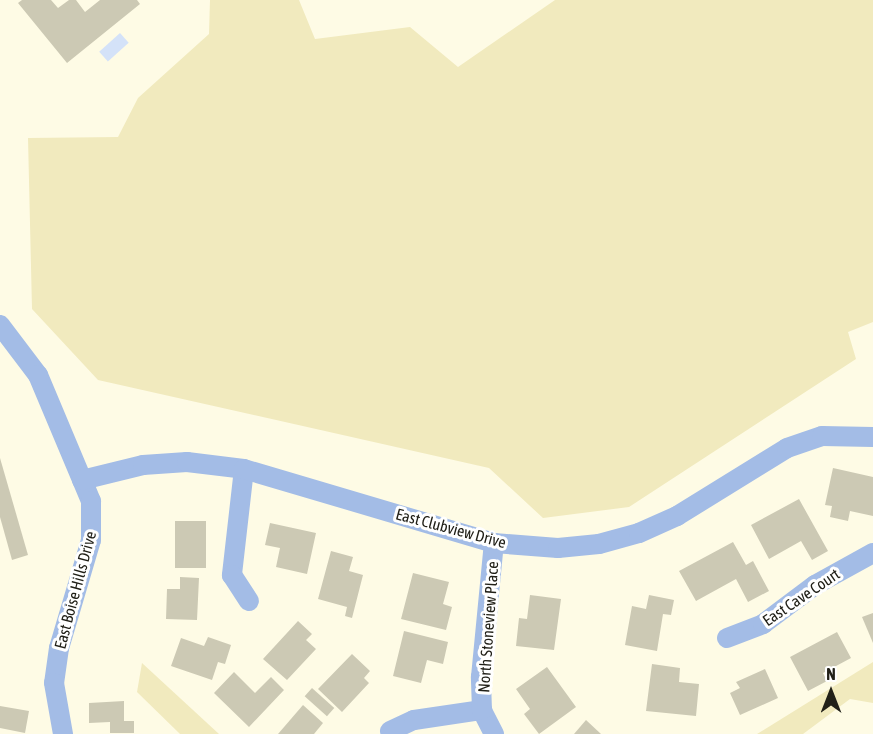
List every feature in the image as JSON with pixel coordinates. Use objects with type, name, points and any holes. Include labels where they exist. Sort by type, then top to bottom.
[{"type":"street","name":"East Boise Hills Drive","points":[[0,325],[38,375],[91,501],[93,522],[59,648],[54,683],[63,734]]},
{"type":"street","name":"East Clubview Drive","points":[[82,480],[143,465],[188,462],[244,468],[494,543],[558,548],[639,533],[677,516],[787,448],[822,436],[873,437]]},
{"type":"street","points":[[244,468],[232,574],[249,601]]},
{"type":"street","name":"North Stoneview Place","points":[[494,543],[481,677],[482,710],[494,734]]},
{"type":"street","name":"East Cave Court","points":[[727,638],[763,624],[815,585],[873,553]]},
{"type":"street","name":"North Stoneview Place","points":[[390,731],[414,720],[482,710]]},
{"type":"shaded area","points":[[210,0],[299,0],[315,39],[410,27],[458,67],[555,0],[873,0],[873,322],[848,332],[856,359],[629,507],[543,518],[489,468],[98,380],[32,309],[28,138],[118,137],[138,98],[209,34]]},
{"type":"shaded area","points":[[873,662],[873,703],[850,699],[803,734],[757,734]]},
{"type":"shaded area","points":[[142,663],[219,734],[180,734],[137,692]]},
{"type":"water","points":[[120,33],[129,43],[108,61],[99,52]]},
{"type":"building","points":[[22,0],[51,0],[58,8],[69,0],[76,0],[85,12],[100,0],[137,0],[140,4],[67,63],[18,3]]},
{"type":"building","points":[[0,458],[28,555],[12,560],[0,517]]},
{"type":"building","points":[[833,468],[873,477],[873,516],[850,511],[848,521],[830,517],[832,506],[825,505]]},
{"type":"building","points":[[799,499],[828,551],[812,560],[801,541],[769,559],[751,525]]},
{"type":"building","points":[[175,521],[206,521],[206,568],[175,568]]},
{"type":"building","points":[[270,523],[316,533],[307,574],[276,567],[280,548],[265,545]]},
{"type":"building","points":[[733,542],[746,565],[753,561],[769,591],[748,602],[736,579],[696,601],[679,571]]},
{"type":"building","points":[[331,551],[353,557],[349,571],[363,575],[352,618],[345,616],[347,607],[318,599]]},
{"type":"building","points":[[413,573],[449,582],[443,604],[452,607],[446,630],[401,619]]},
{"type":"building","points":[[180,577],[199,578],[197,620],[166,619],[167,589],[180,589]]},
{"type":"building","points":[[530,595],[561,599],[554,650],[516,646],[519,618],[527,619]]},
{"type":"building","points":[[649,595],[674,600],[671,615],[663,614],[657,651],[625,645],[632,606],[646,609]]},
{"type":"building","points":[[873,613],[873,643],[862,617]]},
{"type":"building","points":[[298,621],[312,634],[306,640],[316,649],[287,680],[263,659]]},
{"type":"building","points":[[404,631],[448,642],[443,664],[427,660],[421,683],[393,676]]},
{"type":"building","points":[[837,632],[851,658],[823,673],[827,681],[808,691],[790,657]]},
{"type":"building","points":[[208,637],[231,645],[225,664],[218,662],[212,680],[171,666],[181,638],[204,646]]},
{"type":"building","points":[[352,654],[370,671],[364,678],[369,683],[342,712],[318,689]]},
{"type":"building","points":[[652,664],[680,668],[679,682],[699,684],[696,716],[646,711]]},
{"type":"building","points":[[547,667],[576,707],[539,734],[524,714],[530,709],[516,689]]},
{"type":"building","points":[[765,669],[778,698],[740,715],[730,693],[740,688],[736,682]]},
{"type":"building","points":[[234,672],[255,693],[271,677],[284,690],[249,727],[214,693]]},
{"type":"building","points":[[312,688],[334,708],[327,716],[305,696]]},
{"type":"building","points":[[124,701],[124,721],[134,721],[134,733],[110,733],[110,722],[89,723],[89,703]]},
{"type":"building","points":[[303,705],[323,723],[314,734],[278,734]]},
{"type":"building","points":[[0,706],[29,711],[25,733],[0,728]]},
{"type":"building","points":[[586,720],[601,734],[574,734]]}]
